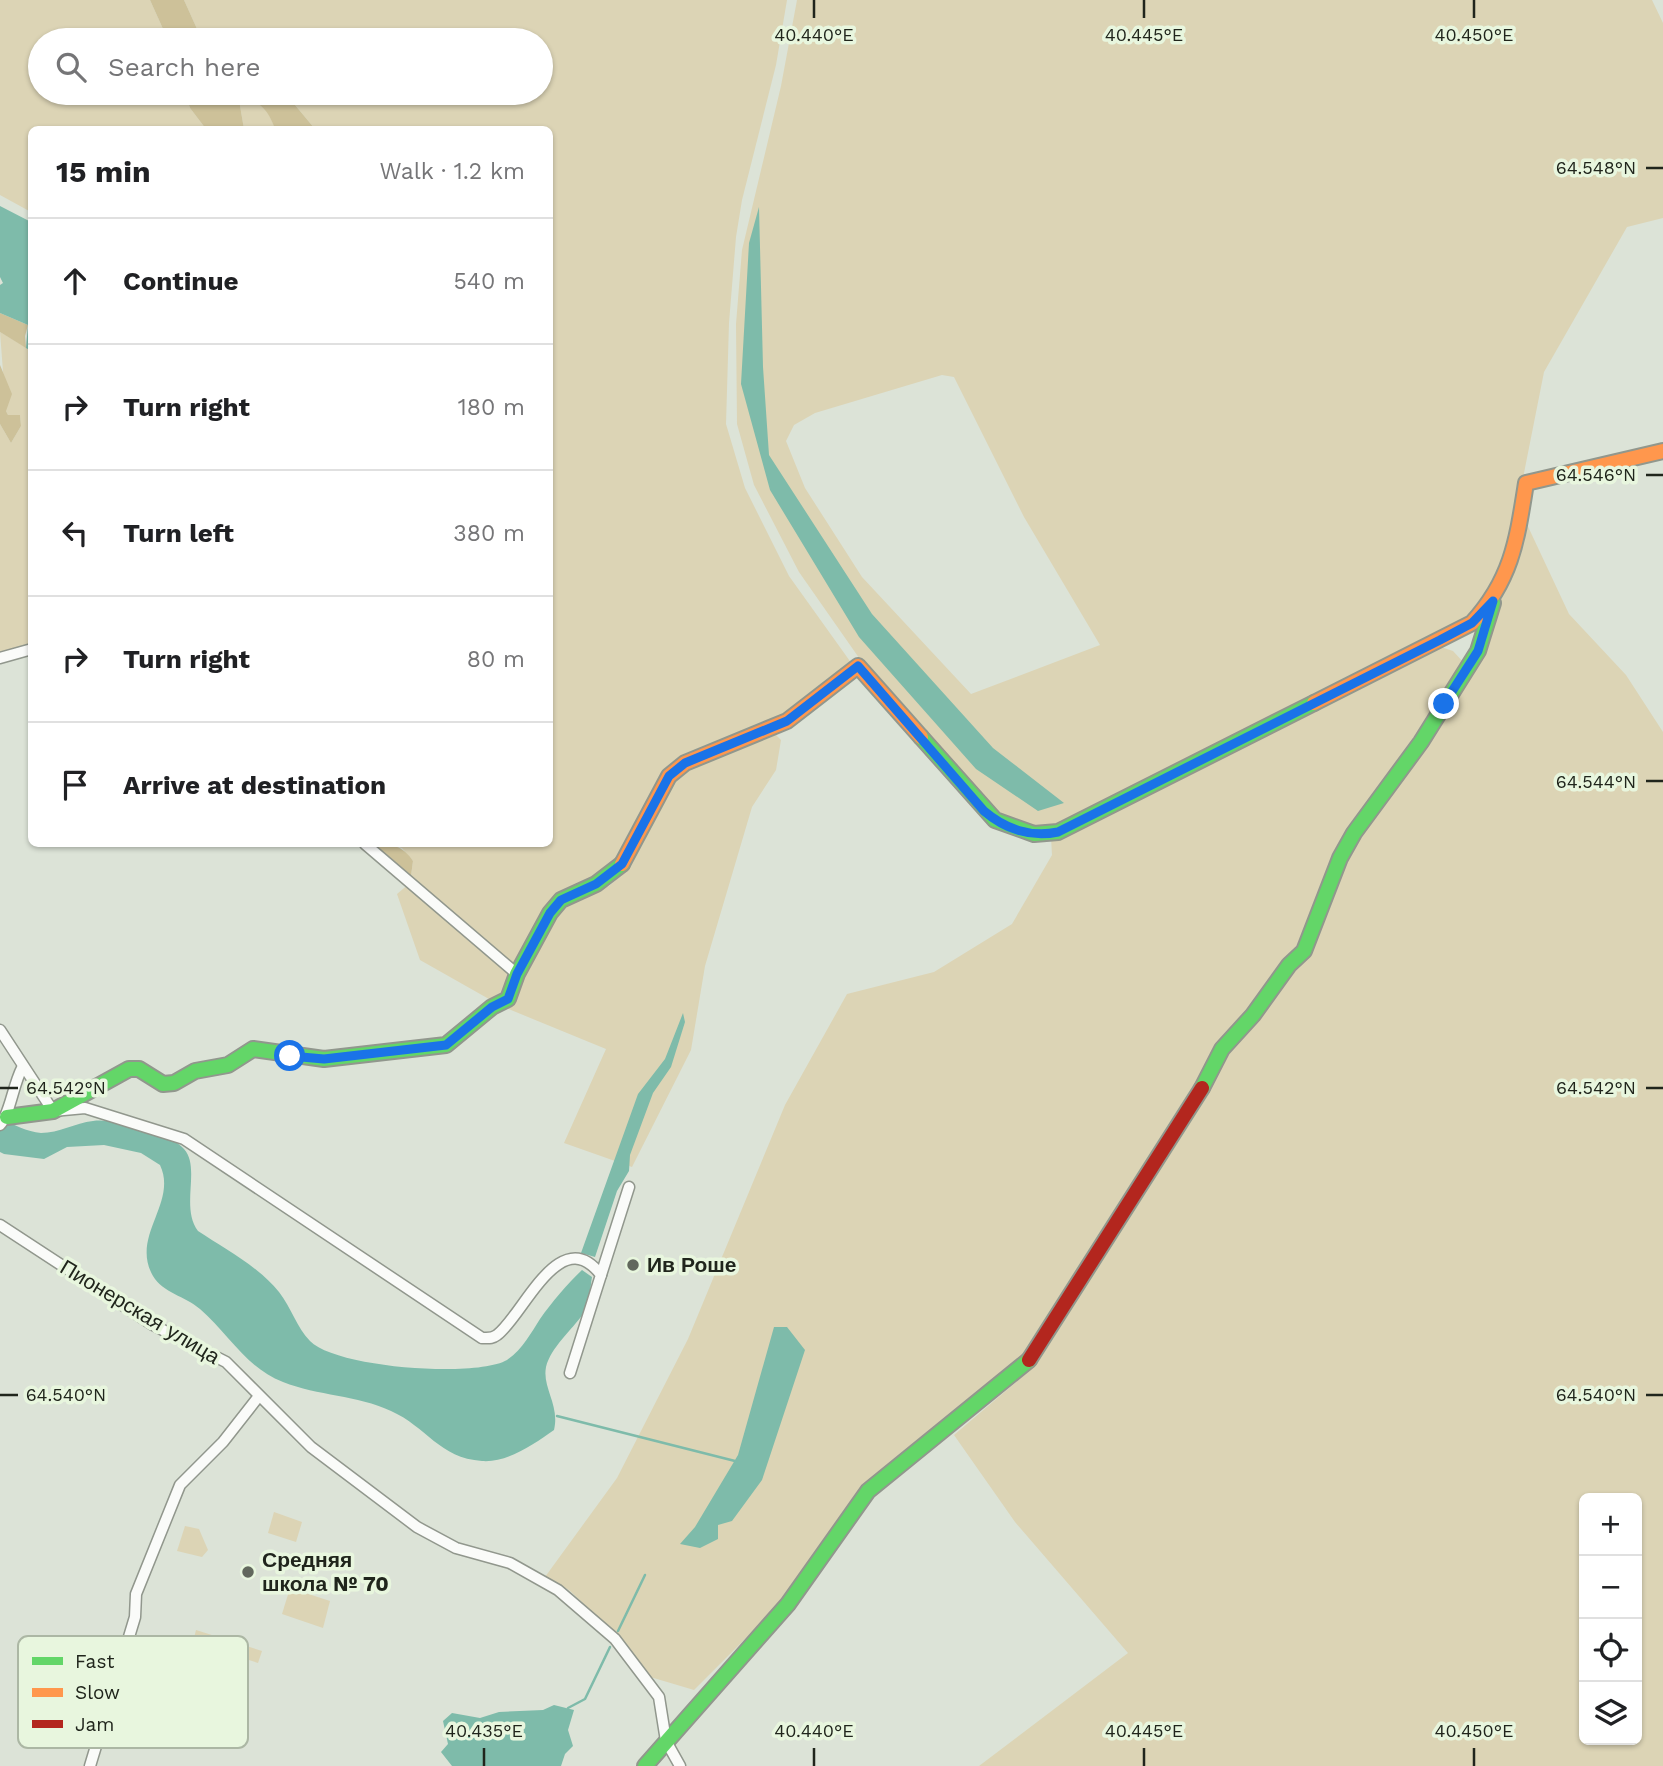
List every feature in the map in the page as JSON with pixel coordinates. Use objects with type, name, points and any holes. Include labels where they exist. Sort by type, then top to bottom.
[{"type":"street","points":[[645,1766],[788,1604],[868,1491],[1026,1365],[1200,1089],[1222,1049],[1253,1015],[1289,965],[1304,951],[1340,858],[1354,832],[1421,742],[1478,651],[1493,601],[1511,569],[1526,483],[1660,454]]},
{"type":"street","points":[[53,1111],[129,1069],[139,1069],[163,1084],[174,1083],[195,1071],[228,1065],[253,1049],[324,1059],[446,1045],[492,1007],[508,999],[517,974],[550,913],[561,900],[596,884],[622,864],[669,776],[685,763],[787,721],[858,666],[984,811],[995,820],[1020,831],[1047,834],[1058,832],[1440,640],[1472,623],[1493,601]]},
{"type":"street","points":[[0,658],[28,650]]},
{"type":"street","points":[[369,847],[517,974]]},
{"type":"street","points":[[0,1030],[22,1068],[53,1111]]},
{"type":"street","points":[[22,1068],[13,1085],[4,1121],[53,1111],[85,1108],[184,1139],[482,1338],[499,1334],[541,1278],[562,1262],[578,1259],[593,1265],[601,1275]]},
{"type":"street","points":[[570,1373],[629,1187]]},
{"type":"street","name":"Пионерская улица","points":[[0,1225],[153,1325],[226,1362],[312,1447],[417,1527],[456,1548],[510,1563],[568,1599],[615,1639],[659,1697],[666,1741]]},
{"type":"street","points":[[129,1636],[135,1617],[136,1594],[180,1485],[223,1442],[259,1396]]},
{"type":"street","points":[[666,1741],[680,1766]]},
{"type":"street","points":[[90,1766],[95,1748]]},
{"type":"shaded area","points":[[0,0],[150,0],[163,28],[28,28],[28,105],[189,105],[204,126],[28,126],[28,210],[0,195]]},
{"type":"shaded area","points":[[150,0],[184,0],[197,28],[163,28]]},
{"type":"shaded area","points":[[184,0],[787,0],[776,65],[742,200],[736,237],[729,323],[726,424],[745,488],[789,576],[852,664],[787,718],[676,765],[621,865],[546,913],[496,1003],[420,960],[397,894],[410,883],[413,861],[400,847],[553,847],[553,126],[312,126],[295,105],[553,105],[553,28],[197,28]]},
{"type":"shaded area","points":[[797,0],[1652,0],[1663,23],[1663,218],[1627,227],[1544,372],[1504,574],[1470,620],[1065,824],[1035,829],[997,816],[864,665],[799,572],[754,485],[737,424],[736,324],[742,250],[781,86]],"holes":[[[942,375],[954,377],[1024,517],[1100,645],[971,694],[862,577],[805,488],[786,441],[794,425],[815,413]]]},
{"type":"shaded area","points":[[189,105],[240,105],[243,126],[204,126]]},
{"type":"shaded area","points":[[240,105],[261,105],[274,126],[243,126]]},
{"type":"shaded area","points":[[260,105],[295,105],[312,126],[274,126]]},
{"type":"shaded area","points":[[0,313],[28,325],[26,348],[0,332]]},
{"type":"shaded area","points":[[0,332],[28,349],[28,648],[0,657],[0,424],[11,443],[21,426],[20,415],[8,415]]},
{"type":"shaded area","points":[[0,365],[12,394],[6,411],[8,415],[20,415],[21,426],[11,443],[0,424]]},
{"type":"shaded area","points":[[1524,518],[1569,614],[1626,675],[1663,732],[1663,1766],[979,1766],[1128,1653],[1015,1522],[954,1435],[1028,1372],[1226,1051],[1279,986],[1343,859],[1466,675]]},
{"type":"shaded area","points":[[1441,647],[1453,651],[1465,664],[1419,738],[1353,829],[1305,943],[1202,1079],[1023,1361],[861,1491],[784,1600],[694,1690],[647,1676],[620,1638],[569,1590],[545,1577],[617,1478],[688,1339],[785,1105],[847,994],[934,972],[1012,924],[1052,855],[1051,837],[1431,649]]},
{"type":"shaded area","points":[[776,735],[781,740],[776,770],[752,807],[705,966],[691,1050],[632,1167],[564,1143],[606,1049],[506,1008],[556,918],[572,902],[609,886],[625,872],[666,791],[681,772]]},
{"type":"shaded area","points":[[368,847],[398,847],[403,850],[413,861],[410,883]]},
{"type":"shaded area","points":[[274,1512],[302,1522],[296,1542],[268,1533]]},
{"type":"shaded area","points":[[185,1526],[199,1529],[208,1550],[202,1557],[177,1551]]},
{"type":"shaded area","points":[[290,1588],[330,1601],[323,1628],[282,1614]]},
{"type":"shaded area","points":[[196,1630],[215,1636],[194,1636]]},
{"type":"shaded area","points":[[248,1647],[262,1651],[258,1663],[248,1660]]},
{"type":"water","points":[[0,206],[28,220],[28,325],[0,313],[0,285],[3,283],[0,277]]},
{"type":"water","points":[[759,207],[763,367],[769,455],[872,614],[993,748],[1064,803],[1038,811],[976,769],[859,637],[770,490],[741,384],[749,243]]},
{"type":"water","points":[[683,1013],[685,1022],[671,1067],[653,1093],[630,1155],[629,1171],[617,1191],[595,1257],[581,1253],[638,1094],[665,1059]]},
{"type":"water","points":[[0,1119],[41,1133],[93,1121],[114,1122],[154,1132],[177,1143],[189,1157],[191,1211],[198,1231],[241,1259],[271,1283],[310,1341],[347,1358],[376,1364],[438,1369],[491,1365],[507,1360],[522,1346],[565,1287],[582,1270],[592,1277],[587,1305],[552,1353],[546,1367],[546,1382],[555,1413],[554,1430],[520,1452],[501,1459],[467,1459],[444,1448],[391,1411],[365,1402],[296,1387],[270,1376],[248,1359],[200,1309],[162,1286],[153,1276],[147,1261],[147,1247],[163,1193],[164,1179],[160,1165],[141,1153],[104,1145],[67,1147],[44,1159],[4,1154],[0,1152]]},
{"type":"water","points":[[774,1327],[787,1327],[805,1350],[762,1480],[732,1521],[718,1525],[718,1539],[700,1548],[680,1544],[695,1527],[738,1455]]},
{"type":"water","points":[[554,1705],[574,1710],[568,1730],[573,1746],[565,1754],[561,1766],[452,1766],[441,1752],[448,1744],[443,1721],[452,1713],[480,1718],[499,1712],[543,1710]]},
{"type":"waterway","points":[[557,1416],[735,1461]]},
{"type":"waterway","points":[[618,1631],[645,1575]]},
{"type":"waterway","points":[[568,1708],[585,1699],[610,1647]]},
{"type":"traffic: fast","points":[[1202,1088],[1222,1049],[1253,1015],[1289,965],[1304,951],[1340,858],[1354,833],[1421,742],[1478,651],[1493,603]]},
{"type":"traffic: fast","points":[[921,737],[995,820],[1034,834],[1058,832],[1314,703]]},
{"type":"traffic: fast","points":[[7,1117],[53,1111],[129,1069],[139,1069],[163,1084],[174,1083],[195,1071],[228,1065],[253,1049],[324,1059],[446,1045],[492,1007],[508,999],[517,974],[550,913],[561,900],[596,884],[622,864]]},
{"type":"traffic: fast","points":[[645,1766],[788,1604],[868,1491],[1029,1360]]},
{"type":"traffic: slow","points":[[1314,703],[1472,623],[1496,591],[1511,558],[1526,483],[1663,451]]},
{"type":"traffic: slow","points":[[622,864],[669,776],[685,763],[787,721],[858,666],[921,737]]},
{"type":"traffic: jam","points":[[1029,1360],[1202,1088]]},
{"type":"place","name":"Ив Роше","points":[[633,1265]]},
{"type":"place","name":"Средняя школа № 70","points":[[248,1572]]},
{"type":"route","points":[[290,1056],[324,1059],[446,1045],[492,1007],[508,999],[517,974],[550,913],[561,900],[596,884],[622,864],[669,776],[685,763],[769,731],[787,721],[858,666],[984,811],[995,820],[1034,834],[1058,832],[1440,640],[1472,623],[1493,601],[1478,651],[1444,704]]}]
